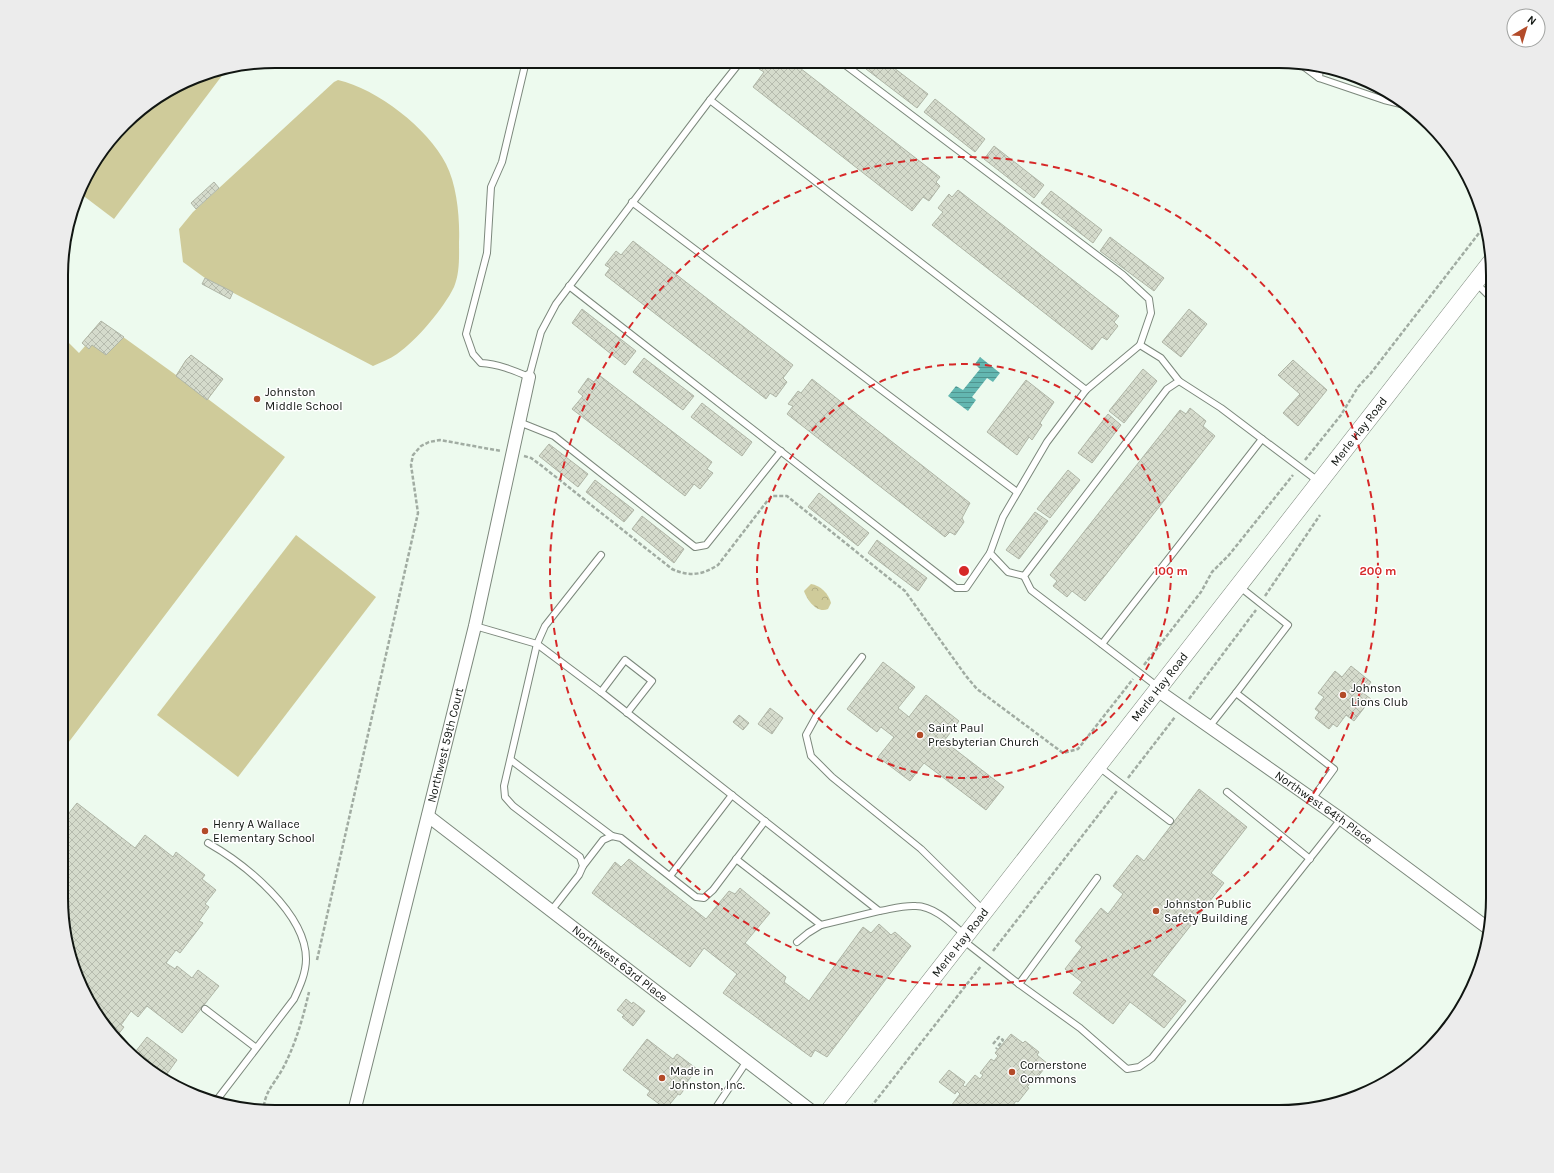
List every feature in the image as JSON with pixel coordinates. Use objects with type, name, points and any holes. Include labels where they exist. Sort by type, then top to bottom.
[{"type":"main road","name":"Merle Hay Road","points":[[833,1105],[1486,269]]},
{"type":"street","name":"Northwest 59th Court","points":[[356,1105],[475,626],[529,377]]},
{"type":"street","name":"Northwest 64th Place","points":[[1158,689],[1182,708],[1341,819],[1484,926]]},
{"type":"street","name":"Northwest 63rd Place","points":[[428,816],[804,1105]]},
{"type":"lane","points":[[524,68],[502,162],[491,187],[487,254],[466,334],[473,354],[480,364],[493,364],[529,377],[541,332],[556,304],[632,202],[735,68]]},
{"type":"lane","points":[[569,286],[956,588],[966,588],[990,553],[1002,517],[1046,442],[1086,390],[1140,345],[1151,313],[1149,299],[1123,275],[849,68]]},
{"type":"lane","points":[[1309,70],[1319,78],[1392,102]]},
{"type":"lane","points":[[1319,78],[1320,72]]},
{"type":"lane","points":[[710,100],[1086,390]]},
{"type":"lane","points":[[632,202],[1017,492]]},
{"type":"lane","points":[[1476,283],[1486,293]]},
{"type":"lane","points":[[1140,345],[1161,358],[1179,382],[1221,408],[1320,482]]},
{"type":"lane","points":[[1024,576],[1167,389],[1179,382]]},
{"type":"lane","points":[[519,422],[554,436],[695,547],[706,545],[781,451]]},
{"type":"lane","points":[[1102,644],[1262,439]]},
{"type":"lane","points":[[990,553],[1008,572],[1024,576],[1031,590],[1158,689]]},
{"type":"lane","points":[[583,866],[580,857],[513,806],[505,797],[504,786],[537,644],[545,626],[601,555]]},
{"type":"lane","points":[[1209,727],[1288,625],[1239,586]]},
{"type":"lane","points":[[475,626],[537,644],[601,692],[879,911]]},
{"type":"lane","points":[[862,657],[817,715],[806,735],[811,756],[832,777],[921,849],[985,911]]},
{"type":"lane","points":[[601,692],[626,660],[652,681],[627,713]]},
{"type":"lane","points":[[1236,693],[1334,769],[1312,799]]},
{"type":"lane","points":[[511,760],[612,836],[621,838],[696,897],[704,898],[712,890],[765,821]]},
{"type":"lane","points":[[1098,766],[1170,821]]},
{"type":"lane","points":[[1227,792],[1310,859]]},
{"type":"lane","points":[[670,876],[732,795]]},
{"type":"lane","points":[[797,942],[808,932],[821,925],[879,911],[916,906],[926,907],[936,913],[987,959],[1080,1028],[1127,1069],[1139,1067],[1152,1058],[1341,819]]},
{"type":"lane","points":[[551,911],[579,875],[583,866],[603,840],[612,836]]},
{"type":"lane","points":[[208,843],[241,866],[271,891],[290,913],[303,940],[306,959],[302,983],[294,999],[219,1097]]},
{"type":"lane","points":[[736,859],[821,925]]},
{"type":"lane","points":[[1019,984],[1097,878]]},
{"type":"lane","points":[[205,1009],[255,1048]]},
{"type":"lane","points":[[718,1105],[747,1061]]},
{"type":"path","points":[[512,454],[531,458],[672,569],[691,575],[698,575],[709,571],[718,564],[768,500],[773,496],[787,496],[905,591],[977,689],[1064,754],[1078,749],[1201,592],[1212,572],[1229,555],[1341,415],[1358,387],[1371,373],[1481,231]]},
{"type":"path","points":[[316,961],[418,513],[411,465],[413,455],[421,446],[429,442],[440,440],[489,449]]},
{"type":"path","points":[[872,1105],[1182,708],[1260,603],[1320,515]]},
{"type":"path","points":[[265,1105],[269,1088],[282,1070],[294,1043],[311,984]]},
{"type":"green space","points":[[223,75],[114,219],[84,196],[89,184],[111,149],[139,119],[160,103],[184,89]]},
{"type":"green space","points":[[338,80],[369,92],[385,101],[414,124],[427,137],[438,150],[450,172],[457,202],[459,223],[459,259],[454,287],[437,314],[413,341],[394,356],[373,366],[205,278],[183,262],[179,229],[193,212],[334,82]]},
{"type":"green space","points":[[101,321],[176,375],[191,355],[223,379],[208,399],[285,457],[68,743],[68,342],[79,353],[85,346],[82,343]]},
{"type":"green space","points":[[296,535],[376,597],[238,777],[157,715]]},
{"type":"green space","points":[[811,584],[824,590],[831,603],[828,609],[820,610],[816,608],[807,598],[804,591]]},
{"type":"water","points":[[980,357],[1000,373],[993,382],[987,378],[972,397],[976,400],[968,411],[948,396],[956,386],[963,390],[980,369],[975,364]]},
{"type":"building","points":[[800,68],[940,177],[936,182],[940,186],[929,201],[923,197],[912,211],[753,87],[764,72],[759,69]]},
{"type":"building","points":[[894,68],[928,94],[917,108],[866,69]]},
{"type":"building","points":[[935,99],[985,139],[975,152],[924,112]]},
{"type":"building","points":[[994,146],[1044,185],[1034,198],[984,159]]},
{"type":"building","points":[[214,182],[219,188],[196,209],[191,203]]},
{"type":"building","points":[[958,190],[1119,316],[1114,322],[1118,326],[1107,340],[1102,337],[1092,350],[932,225],[943,212],[938,208],[949,194],[952,197]]},
{"type":"building","points":[[1051,191],[1102,230],[1093,243],[1041,203]]},
{"type":"building","points":[[1110,237],[1164,278],[1154,291],[1100,251]]},
{"type":"building","points":[[633,241],[793,365],[783,378],[787,382],[776,397],[770,393],[766,399],[605,275],[610,268],[605,265],[616,251],[621,255]]},
{"type":"building","points":[[205,278],[233,292],[230,299],[202,284]]},
{"type":"building","points":[[582,309],[636,351],[625,365],[572,323]]},
{"type":"building","points":[[1189,309],[1207,324],[1181,357],[1162,342]]},
{"type":"building","points":[[101,321],[124,337],[106,355],[92,345],[89,349],[82,343]]},
{"type":"building","points":[[191,355],[223,379],[207,400],[176,376]]},
{"type":"building","points":[[644,358],[694,396],[683,410],[633,372]]},
{"type":"building","points":[[1293,360],[1327,390],[1298,426],[1283,413],[1300,394],[1278,375]]},
{"type":"building","points":[[1143,369],[1157,381],[1124,423],[1109,411]]},
{"type":"building","points":[[599,375],[712,462],[707,469],[713,473],[700,489],[694,484],[685,496],[572,409],[583,396],[578,392],[588,378],[594,382]]},
{"type":"building","points":[[812,379],[970,503],[962,518],[964,522],[955,535],[950,532],[945,537],[787,414],[793,406],[788,404],[798,391],[801,393]]},
{"type":"building","points":[[1026,380],[1054,402],[1040,423],[1042,425],[1032,440],[1029,437],[1017,455],[987,432]]},
{"type":"building","points":[[702,403],[752,442],[742,456],[691,417]]},
{"type":"building","points":[[1190,408],[1206,421],[1203,426],[1215,436],[1085,601],[1072,591],[1067,597],[1053,586],[1057,581],[1050,575],[1180,410],[1186,414]]},
{"type":"building","points":[[1108,414],[1121,425],[1092,463],[1078,453]]},
{"type":"building","points":[[549,444],[588,474],[578,487],[539,456]]},
{"type":"building","points":[[1068,470],[1080,480],[1050,518],[1037,509]]},
{"type":"building","points":[[595,480],[634,510],[624,522],[586,492]]},
{"type":"building","points":[[819,493],[869,533],[858,546],[808,507]]},
{"type":"building","points":[[1035,512],[1048,521],[1019,559],[1006,550]]},
{"type":"building","points":[[642,516],[684,549],[674,563],[632,529]]},
{"type":"building","points":[[877,540],[927,578],[918,591],[868,553]]},
{"type":"building","name":"Saint Paul Presbyterian Church","points":[[883,662],[915,687],[898,708],[909,717],[926,695],[959,721],[944,741],[1004,787],[986,810],[924,763],[910,781],[878,757],[894,737],[881,727],[877,732],[847,709]]},
{"type":"building","name":"Johnston Lions Club","points":[[1351,666],[1371,682],[1363,693],[1371,699],[1354,721],[1346,715],[1337,727],[1333,724],[1329,729],[1315,718],[1319,712],[1315,709],[1324,697],[1318,693],[1335,671],[1342,677]]},
{"type":"building","points":[[770,708],[783,718],[772,734],[758,724]]},
{"type":"building","points":[[739,715],[749,723],[743,730],[733,722]]},
{"type":"building","name":"Johnston Public Safety Building","points":[[1199,789],[1247,827],[1211,873],[1224,883],[1152,975],[1186,1001],[1164,1028],[1130,1002],[1113,1024],[1073,993],[1082,982],[1065,969],[1082,947],[1075,941],[1101,908],[1108,914],[1123,894],[1113,886],[1137,855],[1144,861]]},
{"type":"building","name":"Henry A Wallace Elementary School","points":[[77,803],[135,848],[145,835],[173,857],[176,852],[205,875],[202,879],[216,890],[205,904],[209,907],[199,921],[203,923],[180,953],[176,950],[166,963],[175,969],[177,966],[192,978],[198,970],[219,986],[182,1033],[147,1006],[138,1017],[131,1011],[121,1025],[124,1027],[119,1034],[103,1013],[89,989],[75,951],[68,911],[68,814]]},
{"type":"building","points":[[629,859],[706,919],[729,891],[735,894],[740,888],[770,913],[745,943],[786,977],[784,982],[809,1001],[863,927],[871,933],[879,924],[891,935],[895,932],[911,946],[827,1057],[815,1050],[811,1057],[723,993],[737,974],[704,948],[690,967],[592,893],[615,862],[621,867]]},
{"type":"building","points":[[626,999],[632,1004],[633,1002],[645,1011],[633,1026],[622,1017],[624,1015],[617,1010]]},
{"type":"building","name":"Cornerstone Commons","points":[[1011,1034],[1023,1043],[1025,1041],[1039,1052],[1037,1055],[1048,1064],[1027,1087],[1029,1088],[1018,1102],[1016,1101],[1013,1105],[952,1105],[960,1094],[957,1091],[955,1094],[939,1082],[949,1070],[965,1082],[963,1085],[965,1087],[975,1075],[980,1079],[983,1075],[980,1073],[991,1059],[994,1061],[998,1056],[995,1053]]},
{"type":"building","points":[[147,1037],[177,1060],[167,1074],[136,1051]]},
{"type":"building","name":"Made in Johnston, Inc.","points":[[647,1039],[673,1059],[677,1054],[697,1069],[684,1086],[686,1087],[680,1095],[678,1094],[669,1105],[661,1105],[647,1095],[650,1091],[623,1070]]},
{"type":"place","name":"Johnston Middle School","points":[[257,399]]},
{"type":"place","name":"Johnston Lions Club","points":[[1343,695]]},
{"type":"place","name":"Saint Paul Presbyterian Church","points":[[920,735]]},
{"type":"place","name":"Henry A Wallace Elementary School","points":[[205,831]]},
{"type":"place","name":"Johnston Public Safety Building","points":[[1156,911]]},
{"type":"place","name":"Cornerstone Commons","points":[[1012,1072]]},
{"type":"place","name":"Made in Johnston, Inc.","points":[[662,1078]]}]
